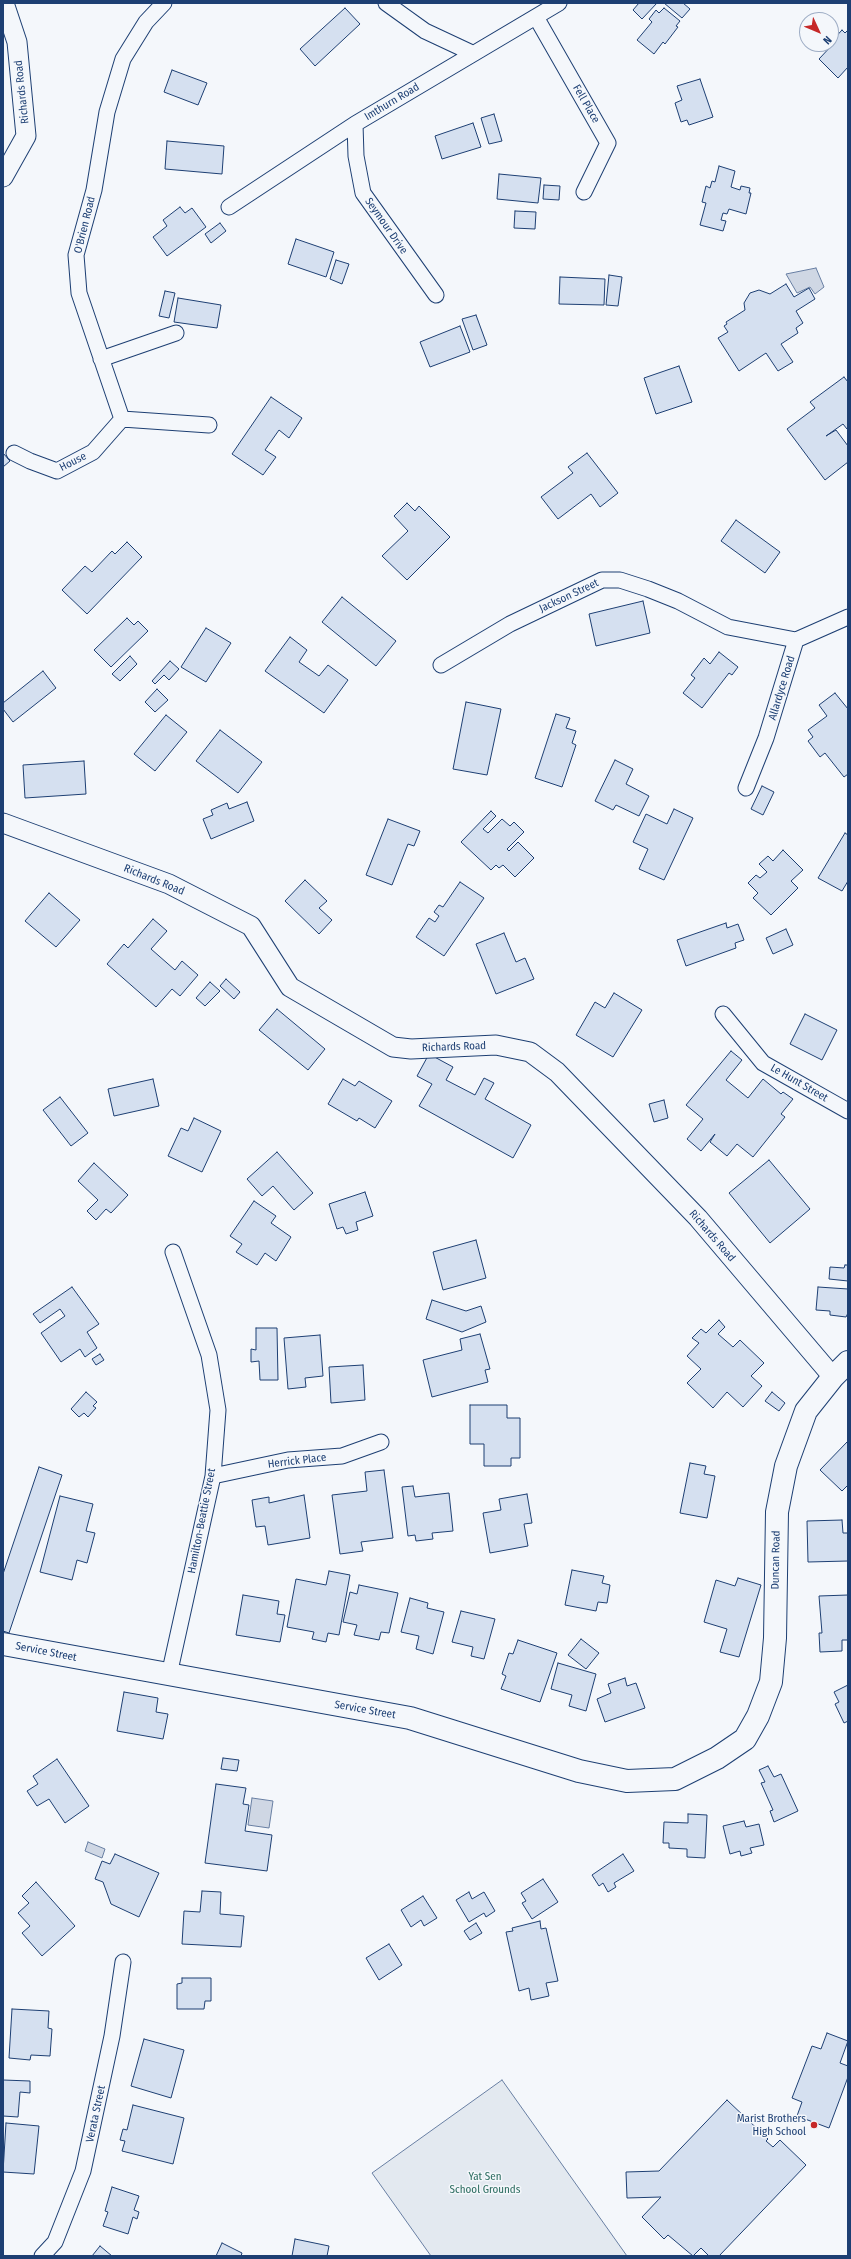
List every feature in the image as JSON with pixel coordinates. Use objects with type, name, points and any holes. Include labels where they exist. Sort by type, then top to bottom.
[{"type":"main road","name":"Duncan Road","points":[[717,1758],[745,1739],[758,1716],[771,1682],[775,1638],[776,1512],[786,1466],[806,1411],[833,1377],[848,1362]]},
{"type":"main road","name":"Service Street","points":[[3,1644],[410,1718],[579,1771],[627,1781],[675,1779],[717,1758]]},
{"type":"street","name":"Richards Road","points":[[3,177],[26,136],[17,42],[4,3]]},
{"type":"street","name":"O'Brien Road","points":[[122,419],[79,293],[76,255],[94,190],[107,112],[123,59],[146,22],[164,3]]},
{"type":"street","points":[[386,3],[425,31],[472,54]]},
{"type":"street","name":"Imthurn Road","points":[[229,207],[356,124],[559,3]]},
{"type":"street","name":"Fell Place","points":[[536,17],[608,143],[584,192]]},
{"type":"street","name":"Seymour Drive","points":[[356,124],[356,156],[363,193],[436,295]]},
{"type":"street","points":[[101,359],[176,333]]},
{"type":"street","points":[[122,419],[209,425]]},
{"type":"street","name":"House","points":[[14,453],[57,471],[93,452],[122,419]]},
{"type":"street","name":"Jackson Street","points":[[441,665],[510,624],[602,580],[620,580],[648,589],[678,601],[728,627],[796,640]]},
{"type":"street","name":"Allardyce Road","points":[[746,788],[766,738],[796,640],[848,617]]},
{"type":"street","name":"Richards Road","points":[[3,823],[169,884],[251,926],[290,987],[393,1047],[496,1045],[530,1052],[557,1072],[698,1218],[833,1377]]},
{"type":"street","name":"Le Hunt Street","points":[[723,1014],[763,1062],[848,1111]]},
{"type":"street","name":"Hamilton-Beattie Street","points":[[169,1675],[213,1476],[218,1410],[209,1355],[173,1252]]},
{"type":"street","name":"Herrick Place","points":[[213,1476],[288,1460],[342,1456],[380,1442]]},
{"type":"street","name":"Verata Street","points":[[42,2256],[55,2242],[83,2171],[112,2036],[123,1962]]},
{"type":"green space","name":"Yat Sen School Grounds","points":[[502,2080],[627,2256],[431,2256],[372,2173]]},
{"type":"shaded area","points":[[816,268],[824,287],[815,294],[810,287],[797,293],[786,274]]},
{"type":"shaded area","points":[[252,1798],[273,1801],[269,1828],[248,1825]]},
{"type":"shaded area","points":[[88,1842],[105,1849],[102,1858],[85,1851]]},
{"type":"building","points":[[639,3],[657,3],[642,19],[633,10]]},
{"type":"building","points":[[664,3],[683,3],[690,9],[682,18]]},
{"type":"building","points":[[345,8],[360,24],[315,66],[300,49]]},
{"type":"building","points":[[664,8],[680,21],[676,26],[678,27],[665,44],[663,42],[654,54],[637,40],[652,22],[649,19],[656,10],[659,13]]},
{"type":"building","points":[[842,30],[845,33],[848,30],[848,67],[838,78],[819,59],[826,52],[839,52],[839,33]]},
{"type":"building","points":[[172,70],[207,83],[198,105],[164,92]]},
{"type":"building","points":[[700,79],[713,117],[689,125],[687,120],[681,122],[675,103],[682,100],[677,86]]},
{"type":"building","points":[[494,114],[502,141],[489,144],[481,118]]},
{"type":"building","points":[[473,123],[481,147],[442,159],[435,136]]},
{"type":"building","points":[[167,141],[224,146],[222,174],[165,169]]},
{"type":"building","points":[[719,166],[735,171],[731,187],[740,190],[741,186],[750,188],[749,193],[751,193],[746,214],[729,209],[727,214],[723,213],[721,220],[726,221],[723,231],[700,225],[706,203],[702,202],[706,186],[710,188],[712,181],[715,182]]},
{"type":"building","points":[[499,174],[541,178],[538,203],[497,199]]},
{"type":"building","points":[[544,185],[560,186],[559,200],[543,199]]},
{"type":"building","points":[[180,207],[185,213],[192,208],[206,227],[167,256],[153,237],[167,226],[163,220]]},
{"type":"building","points":[[515,211],[536,212],[535,229],[514,228]]},
{"type":"building","points":[[220,223],[226,231],[211,243],[205,234]]},
{"type":"building","points":[[296,239],[334,252],[326,277],[288,264]]},
{"type":"building","points":[[336,260],[349,264],[342,284],[330,279]]},
{"type":"building","points":[[609,275],[622,277],[618,306],[606,305]]},
{"type":"building","points":[[560,277],[605,279],[604,305],[559,304]]},
{"type":"building","points":[[786,284],[794,297],[809,288],[815,299],[796,311],[803,323],[796,328],[798,333],[781,344],[793,362],[778,371],[766,353],[739,371],[718,338],[728,332],[724,326],[727,324],[726,322],[745,310],[744,303],[750,293],[759,290],[770,294]]},
{"type":"building","points":[[165,291],[175,293],[169,318],[159,316]]},
{"type":"building","points":[[178,298],[221,305],[217,328],[174,322]]},
{"type":"building","points":[[476,315],[487,345],[473,350],[462,319]]},
{"type":"building","points":[[460,326],[470,352],[430,367],[420,342]]},
{"type":"building","points":[[679,366],[692,402],[656,414],[644,378]]},
{"type":"building","points":[[844,377],[848,382],[848,427],[847,429],[843,424],[826,436],[836,430],[848,446],[848,462],[825,480],[787,429],[815,408],[810,402]]},
{"type":"building","points":[[271,397],[302,418],[289,438],[279,430],[265,450],[276,457],[263,475],[232,454]]},
{"type":"building","points":[[3,453],[10,461],[3,467]]},
{"type":"building","points":[[587,453],[618,493],[600,507],[591,494],[558,519],[541,497],[573,473],[568,467]]},
{"type":"building","points":[[407,503],[415,511],[419,506],[450,537],[407,580],[382,556],[408,531],[394,516]]},
{"type":"building","points":[[736,520],[780,552],[765,573],[721,541]]},
{"type":"building","points":[[127,542],[142,557],[87,614],[62,590],[85,566],[92,572],[112,551],[115,554]]},
{"type":"building","points":[[342,597],[396,641],[376,666],[322,622]]},
{"type":"building","points":[[643,601],[650,633],[596,646],[589,614]]},
{"type":"building","points":[[127,618],[134,625],[138,621],[148,631],[111,667],[94,650]]},
{"type":"building","points":[[206,628],[231,643],[206,682],[181,667]]},
{"type":"building","points":[[290,637],[307,650],[299,662],[319,676],[328,665],[348,680],[324,713],[265,671]]},
{"type":"building","points":[[719,652],[738,667],[732,675],[729,673],[702,708],[683,693],[695,678],[691,675],[704,658],[710,664]]},
{"type":"building","points":[[130,656],[137,664],[120,681],[112,674]]},
{"type":"building","points":[[170,661],[179,669],[169,680],[164,675],[155,684],[152,681]]},
{"type":"building","points":[[43,671],[56,688],[13,722],[3,709],[3,703]]},
{"type":"building","points":[[157,689],[168,700],[155,712],[145,702]]},
{"type":"building","points":[[835,693],[848,709],[848,774],[844,777],[825,753],[820,757],[808,741],[813,737],[808,730],[827,716],[819,705]]},
{"type":"building","points":[[466,702],[501,709],[487,775],[453,769]]},
{"type":"building","points":[[556,714],[570,718],[566,728],[576,731],[572,743],[576,745],[562,787],[535,778]]},
{"type":"building","points":[[166,715],[187,732],[155,771],[134,754]]},
{"type":"building","points":[[220,730],[262,762],[238,793],[196,761]]},
{"type":"building","points":[[615,760],[633,769],[626,784],[649,796],[639,816],[616,805],[613,810],[595,801]]},
{"type":"building","points":[[84,761],[86,794],[25,798],[23,765]]},
{"type":"building","points":[[762,786],[774,792],[763,815],[751,809]]},
{"type":"building","points":[[247,802],[254,821],[211,839],[203,819],[213,815],[211,810],[227,803],[229,809]]},
{"type":"building","points":[[674,809],[693,818],[664,880],[639,869],[648,849],[633,842],[646,814],[667,824]]},
{"type":"building","points":[[491,811],[496,816],[483,829],[488,833],[502,819],[510,826],[514,822],[524,832],[507,849],[509,851],[518,842],[534,858],[515,877],[503,865],[499,868],[496,865],[491,870],[461,842]]},
{"type":"building","points":[[388,819],[420,831],[414,846],[408,844],[392,885],[366,875]]},
{"type":"building","points":[[845,833],[848,835],[848,881],[842,891],[818,878]]},
{"type":"building","points":[[783,850],[803,870],[791,881],[798,888],[771,915],[753,898],[758,893],[748,883],[756,875],[760,878],[767,872],[759,864],[768,856],[773,861]]},
{"type":"building","points":[[305,880],[327,901],[319,908],[332,920],[319,934],[285,901]]},
{"type":"building","points":[[460,882],[484,898],[444,956],[416,937],[429,918],[435,922],[439,916],[434,912],[439,905],[443,907]]},
{"type":"building","points":[[49,893],[80,920],[56,947],[25,921]]},
{"type":"building","points":[[153,919],[167,931],[151,949],[175,970],[182,961],[198,975],[180,996],[172,989],[156,1007],[107,964],[124,944],[128,948]]},
{"type":"building","points":[[726,923],[727,928],[738,924],[744,940],[735,943],[736,948],[686,966],[677,940]]},
{"type":"building","points":[[786,929],[793,945],[773,954],[766,938]]},
{"type":"building","points":[[504,933],[516,962],[525,958],[534,979],[496,994],[476,944]]},
{"type":"building","points":[[226,979],[240,992],[234,999],[220,986]]},
{"type":"building","points":[[210,982],[220,991],[205,1006],[196,998]]},
{"type":"building","points":[[614,993],[642,1010],[613,1057],[576,1035],[595,1002],[605,1008]]},
{"type":"building","points":[[277,1009],[325,1049],[308,1070],[259,1030]]},
{"type":"building","points":[[805,1014],[837,1030],[822,1060],[790,1044]]},
{"type":"building","points":[[731,1051],[742,1060],[726,1080],[748,1098],[763,1079],[781,1094],[783,1092],[793,1099],[781,1114],[785,1117],[753,1157],[737,1144],[727,1156],[710,1142],[715,1134],[701,1151],[687,1139],[703,1119],[686,1105]]},
{"type":"building","points":[[429,1054],[453,1067],[446,1080],[475,1095],[484,1078],[494,1083],[485,1099],[531,1125],[513,1158],[419,1106],[432,1084],[417,1076]]},
{"type":"building","points":[[153,1079],[159,1106],[114,1116],[108,1089]]},
{"type":"building","points":[[343,1079],[355,1086],[359,1081],[392,1101],[375,1128],[359,1118],[357,1121],[328,1104]]},
{"type":"building","points":[[60,1097],[88,1133],[71,1146],[43,1110]]},
{"type":"building","points":[[664,1100],[668,1118],[654,1122],[649,1104]]},
{"type":"building","points":[[194,1118],[221,1131],[202,1172],[168,1156],[181,1128],[188,1131]]},
{"type":"building","points":[[277,1152],[313,1193],[294,1210],[273,1186],[262,1196],[247,1179]]},
{"type":"building","points":[[769,1160],[810,1209],[770,1243],[729,1193]]},
{"type":"building","points":[[94,1163],[128,1195],[111,1213],[106,1209],[96,1220],[87,1211],[98,1200],[78,1181]]},
{"type":"building","points":[[365,1192],[373,1216],[356,1222],[358,1230],[346,1234],[343,1227],[337,1229],[329,1204]]},
{"type":"building","points":[[254,1201],[276,1216],[271,1223],[291,1237],[276,1261],[265,1253],[257,1265],[236,1252],[242,1244],[230,1236]]},
{"type":"building","points":[[476,1240],[486,1278],[443,1290],[433,1252]]},
{"type":"building","points":[[845,1265],[848,1265],[848,1281],[829,1279],[830,1267],[844,1268]]},
{"type":"building","points":[[72,1287],[99,1324],[87,1332],[97,1348],[85,1357],[80,1349],[61,1362],[41,1333],[65,1316],[60,1309],[40,1323],[33,1314]]},
{"type":"building","points":[[818,1287],[848,1289],[848,1313],[846,1317],[830,1315],[830,1311],[816,1310]]},
{"type":"building","points":[[432,1300],[466,1311],[481,1306],[486,1322],[462,1332],[426,1319]]},
{"type":"building","points":[[719,1320],[725,1327],[718,1334],[733,1347],[740,1340],[764,1363],[751,1376],[762,1386],[743,1407],[727,1392],[713,1408],[687,1383],[701,1369],[687,1356],[699,1343],[692,1338],[701,1329],[706,1333]]},
{"type":"building","points":[[256,1328],[277,1328],[278,1380],[260,1380],[259,1361],[251,1362],[251,1349],[256,1350]]},
{"type":"building","points":[[480,1334],[490,1369],[485,1370],[488,1382],[432,1397],[423,1360],[462,1350],[460,1339]]},
{"type":"building","points":[[320,1335],[323,1376],[305,1378],[306,1387],[288,1389],[284,1338]]},
{"type":"building","points":[[100,1354],[104,1360],[96,1365],[92,1359]]},
{"type":"building","points":[[363,1365],[365,1400],[331,1403],[329,1367]]},
{"type":"building","points":[[86,1392],[97,1402],[93,1406],[96,1408],[88,1417],[84,1413],[79,1417],[71,1409]]},
{"type":"building","points":[[772,1392],[785,1403],[779,1411],[765,1401]]},
{"type":"building","points":[[470,1405],[507,1405],[507,1418],[520,1418],[520,1458],[511,1458],[511,1466],[484,1466],[484,1444],[470,1444]]},
{"type":"building","points":[[848,1441],[848,1485],[842,1491],[820,1470]]},
{"type":"building","points":[[690,1463],[706,1466],[704,1474],[715,1476],[707,1518],[680,1513]]},
{"type":"building","points":[[39,1467],[62,1475],[9,1633],[3,1631],[3,1574]]},
{"type":"building","points":[[384,1470],[393,1538],[361,1542],[363,1551],[340,1554],[332,1495],[367,1491],[365,1472]]},
{"type":"building","points":[[413,1486],[415,1497],[449,1493],[453,1531],[432,1533],[433,1539],[416,1541],[415,1535],[408,1536],[402,1487]]},
{"type":"building","points":[[527,1494],[532,1523],[524,1524],[528,1546],[490,1553],[483,1513],[501,1510],[499,1499]]},
{"type":"building","points":[[304,1495],[310,1538],[268,1545],[265,1526],[256,1527],[252,1500],[269,1497],[269,1503]]},
{"type":"building","points":[[60,1496],[93,1504],[86,1531],[95,1533],[87,1563],[77,1560],[72,1580],[40,1572]]},
{"type":"building","points":[[842,1520],[843,1533],[848,1533],[848,1561],[808,1562],[807,1521]]},
{"type":"building","points":[[572,1570],[604,1576],[602,1583],[610,1585],[607,1603],[598,1602],[596,1611],[565,1605]]},
{"type":"building","points":[[329,1571],[350,1575],[339,1635],[328,1633],[326,1642],[312,1639],[314,1632],[287,1627],[296,1579],[326,1585]]},
{"type":"building","points":[[738,1578],[761,1585],[739,1657],[720,1652],[727,1629],[704,1622],[716,1580],[735,1586]]},
{"type":"building","points":[[359,1585],[398,1593],[389,1633],[381,1632],[379,1640],[354,1635],[357,1625],[343,1622],[350,1592],[357,1594]]},
{"type":"building","points":[[243,1595],[279,1601],[277,1614],[285,1615],[280,1642],[236,1635]]},
{"type":"building","points":[[848,1595],[848,1640],[842,1640],[842,1651],[820,1652],[819,1633],[822,1633],[819,1596]]},
{"type":"building","points":[[410,1598],[428,1603],[427,1608],[444,1612],[433,1654],[416,1649],[419,1636],[401,1632]]},
{"type":"building","points":[[461,1611],[495,1619],[484,1659],[471,1656],[473,1647],[452,1642]]},
{"type":"building","points":[[581,1639],[599,1653],[586,1669],[568,1655]]},
{"type":"building","points":[[518,1640],[557,1653],[540,1702],[501,1689],[506,1676],[502,1674],[509,1653],[513,1654]]},
{"type":"building","points":[[558,1663],[596,1674],[586,1711],[569,1706],[572,1695],[551,1689]]},
{"type":"building","points":[[625,1678],[627,1686],[636,1683],[645,1708],[605,1722],[597,1699],[611,1693],[608,1684]]},
{"type":"building","points":[[848,1685],[848,1721],[844,1723],[835,1704],[839,1702],[834,1692]]},
{"type":"building","points":[[124,1692],[158,1698],[156,1712],[168,1714],[163,1739],[117,1731]]},
{"type":"building","points":[[223,1758],[239,1760],[237,1771],[221,1769]]},
{"type":"building","points":[[57,1759],[89,1806],[65,1823],[49,1799],[37,1806],[27,1791],[38,1784],[33,1776]]},
{"type":"building","points":[[768,1766],[774,1777],[781,1774],[798,1811],[774,1822],[770,1811],[773,1810],[761,1783],[765,1782],[759,1770]]},
{"type":"building","points":[[216,1784],[246,1788],[243,1804],[249,1805],[245,1831],[272,1835],[267,1871],[205,1863]]},
{"type":"building","points":[[688,1814],[707,1815],[705,1858],[687,1857],[687,1849],[669,1848],[669,1843],[663,1843],[664,1822],[688,1823]]},
{"type":"building","points":[[744,1821],[746,1827],[759,1824],[764,1845],[750,1848],[752,1853],[741,1856],[740,1851],[730,1854],[723,1826]]},
{"type":"building","points":[[115,1854],[159,1873],[139,1917],[111,1904],[103,1882],[95,1879],[102,1861],[110,1864]]},
{"type":"building","points":[[623,1854],[634,1871],[614,1883],[616,1887],[608,1892],[603,1883],[599,1886],[592,1875]]},
{"type":"building","points":[[543,1879],[558,1902],[532,1919],[522,1903],[526,1901],[521,1893]]},
{"type":"building","points":[[36,1882],[75,1926],[42,1956],[22,1933],[30,1926],[18,1913],[29,1903],[22,1896]]},
{"type":"building","points":[[202,1891],[221,1892],[220,1914],[244,1916],[241,1947],[182,1944],[184,1911],[200,1912]]},
{"type":"building","points":[[469,1892],[472,1899],[484,1892],[495,1911],[486,1917],[484,1913],[469,1922],[456,1900]]},
{"type":"building","points":[[423,1896],[437,1918],[424,1926],[421,1920],[411,1927],[401,1910]]},
{"type":"building","points":[[540,1921],[541,1929],[546,1928],[558,1981],[546,1983],[549,1996],[531,2000],[529,1988],[519,1991],[506,1932],[513,1931],[512,1928]]},
{"type":"building","points":[[476,1923],[482,1933],[470,1940],[464,1931]]},
{"type":"building","points":[[389,1944],[402,1965],[379,1980],[366,1958]]},
{"type":"building","points":[[182,1978],[211,1978],[211,2001],[205,2001],[204,2009],[177,2009],[177,1984],[182,1983]]},
{"type":"building","points":[[12,2009],[49,2011],[48,2028],[52,2029],[50,2056],[31,2055],[30,2060],[9,2058]]},
{"type":"building","points":[[827,2033],[848,2041],[840,2063],[848,2066],[848,2077],[829,2128],[797,2116],[802,2102],[792,2098],[812,2046],[821,2049]]},
{"type":"building","points":[[144,2039],[184,2050],[171,2098],[131,2086]]},
{"type":"building","points":[[3,2080],[30,2081],[30,2093],[20,2092],[18,2117],[3,2116]]},
{"type":"building","points":[[727,2100],[768,2139],[766,2141],[773,2147],[780,2140],[806,2165],[719,2256],[709,2256],[701,2248],[693,2256],[668,2235],[664,2239],[642,2217],[661,2197],[627,2198],[626,2172],[659,2171]]},
{"type":"building","points":[[133,2105],[184,2118],[173,2164],[122,2151],[125,2141],[120,2140],[123,2129],[127,2130]]},
{"type":"building","points":[[6,2123],[39,2126],[34,2174],[3,2172]]},
{"type":"building","points":[[112,2187],[139,2196],[134,2210],[139,2212],[137,2219],[133,2217],[128,2234],[103,2226],[108,2212],[105,2211]]},
{"type":"building","points":[[295,2239],[329,2246],[327,2256],[292,2256]]},
{"type":"building","points":[[222,2243],[242,2253],[241,2256],[216,2256]]},
{"type":"building","points":[[100,2246],[112,2256],[92,2256]]},
{"type":"place","name":"Marist Brothers High School","points":[[814,2125]]}]
